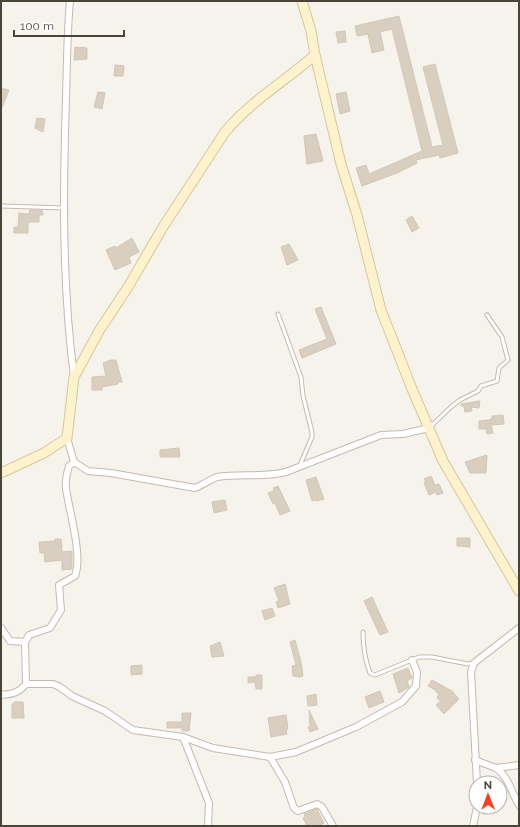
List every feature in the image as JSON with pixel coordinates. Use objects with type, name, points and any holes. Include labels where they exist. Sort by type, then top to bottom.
[{"type":"street","points":[[70,1],[64,158],[64,208],[67,322],[74,377],[67,438],[74,462],[88,471],[112,473],[195,488],[205,485],[216,477],[270,476],[286,472],[300,465],[381,435],[403,434],[428,428]]},
{"type":"street","points":[[302,1],[311,31],[315,55],[339,157],[357,215],[382,310],[428,428],[443,461],[519,591]]},
{"type":"street","points":[[74,377],[99,332],[128,287],[163,226],[225,132],[253,103],[315,55]]},
{"type":"street","points":[[1,473],[44,453],[67,438]]},
{"type":"street","points":[[1,695],[12,695],[20,691],[26,684],[25,642],[29,635],[50,628],[61,610],[59,585],[75,576],[78,568],[72,518],[66,487],[69,466],[74,462]]},
{"type":"street","points":[[1,628],[10,640],[25,642]]},
{"type":"street","points":[[476,775],[471,672],[474,663],[519,628]]},
{"type":"street","points":[[26,684],[53,684],[60,687],[72,696],[105,711],[133,730],[184,737],[213,748],[270,758],[296,752],[356,727],[402,702],[416,686],[417,672],[412,660]]},
{"type":"street","points":[[184,737],[209,802],[208,826]]},
{"type":"street","points":[[270,758],[284,782],[294,808],[298,811],[317,804],[322,806],[333,826]]},
{"type":"street","points":[[475,760],[496,768],[505,774],[513,795],[519,805]]},
{"type":"street","points":[[496,768],[519,765]]},
{"type":"street","points":[[473,826],[475,815]]},
{"type":"lane","points":[[1,206],[64,208]]},
{"type":"lane","points":[[278,314],[301,377],[303,396],[312,432],[312,437],[300,465]]},
{"type":"lane","points":[[428,428],[460,400],[478,391],[481,386],[497,381],[499,368],[508,360],[502,337],[487,315]]},
{"type":"lane","points":[[363,632],[363,644],[370,673],[375,675],[419,657],[432,657],[455,662],[474,663]]},
{"type":"building","points":[[399,16],[432,147],[443,145],[423,67],[435,64],[458,153],[440,158],[439,155],[416,160],[417,163],[397,173],[362,186],[356,168],[366,165],[369,174],[422,151],[392,29],[380,32],[384,50],[372,53],[368,34],[357,36],[355,26]]},
{"type":"building","points":[[345,31],[346,42],[338,43],[336,32]]},
{"type":"building","points":[[75,47],[87,48],[87,59],[74,60]]},
{"type":"building","points":[[115,65],[124,66],[123,76],[114,76]]},
{"type":"building","points":[[1,88],[9,90],[1,110]]},
{"type":"building","points":[[98,92],[105,93],[102,109],[94,107]]},
{"type":"building","points":[[346,92],[350,111],[340,114],[336,94]]},
{"type":"building","points":[[37,118],[45,119],[43,132],[35,128]]},
{"type":"building","points":[[316,134],[323,161],[307,164],[304,136]]},
{"type":"building","points":[[30,210],[42,210],[43,215],[39,215],[39,222],[28,222],[28,233],[14,233],[14,227],[18,227],[19,213],[29,214]]},
{"type":"building","points":[[412,216],[419,228],[412,232],[406,220]]},
{"type":"building","points":[[132,238],[139,252],[129,257],[131,263],[115,270],[106,250],[115,246],[116,248]]},
{"type":"building","points":[[289,244],[298,260],[287,265],[281,247]]},
{"type":"building","points":[[321,307],[336,344],[302,358],[299,350],[327,339],[315,309]]},
{"type":"building","points":[[116,360],[122,382],[102,387],[102,390],[92,390],[92,377],[106,376],[103,363]]},
{"type":"building","points":[[480,401],[479,408],[471,407],[472,411],[465,412],[464,406],[461,406],[461,404]]},
{"type":"building","points":[[503,415],[504,424],[491,425],[493,433],[487,434],[486,429],[479,429],[479,421],[489,420],[492,416]]},
{"type":"building","points":[[179,448],[180,457],[160,457],[160,450]]},
{"type":"building","points":[[487,455],[486,473],[470,473],[465,462]]},
{"type":"building","points":[[431,476],[435,485],[439,484],[443,493],[437,495],[436,492],[429,495],[424,479]]},
{"type":"building","points":[[316,477],[324,499],[312,501],[306,480]]},
{"type":"building","points":[[278,486],[290,511],[280,515],[275,503],[273,504],[268,493],[274,491],[273,488]]},
{"type":"building","points":[[225,500],[227,510],[214,513],[212,502]]},
{"type":"building","points":[[457,538],[470,538],[470,547],[457,546]]},
{"type":"building","points":[[55,539],[61,539],[62,552],[72,551],[72,569],[62,570],[62,560],[45,562],[44,553],[40,553],[39,542],[55,541]]},
{"type":"building","points":[[285,584],[290,604],[278,608],[276,602],[279,601],[274,588]]},
{"type":"building","points":[[372,597],[388,632],[380,635],[364,601]]},
{"type":"building","points":[[272,608],[275,616],[265,620],[262,611]]},
{"type":"building","points":[[295,640],[303,676],[299,677],[293,676],[292,666],[296,665],[290,642]]},
{"type":"building","points":[[220,642],[224,656],[212,657],[210,646]]},
{"type":"building","points":[[142,665],[142,674],[131,675],[131,666]]},
{"type":"building","points":[[408,668],[412,678],[407,681],[409,687],[399,693],[393,674]]},
{"type":"building","points":[[256,675],[262,675],[262,689],[256,689],[255,682],[248,683],[248,677],[256,677]]},
{"type":"building","points":[[432,680],[452,691],[459,699],[444,714],[436,705],[441,701],[437,698],[439,694],[436,692],[437,691],[428,686]]},
{"type":"building","points":[[380,691],[384,702],[369,708],[365,697]]},
{"type":"building","points":[[316,694],[317,705],[308,706],[307,696]]},
{"type":"building","points":[[14,702],[23,702],[24,718],[12,718],[12,704],[14,704]]},
{"type":"building","points":[[309,710],[318,729],[310,732],[308,727],[310,726]]},
{"type":"building","points":[[182,713],[191,713],[189,731],[182,731],[182,728],[167,728],[167,722],[182,722]]},
{"type":"building","points":[[286,715],[288,729],[286,730],[287,734],[271,737],[268,718]]},
{"type":"building","points":[[317,809],[324,823],[319,826],[307,826],[303,818],[305,817],[304,814]]}]
